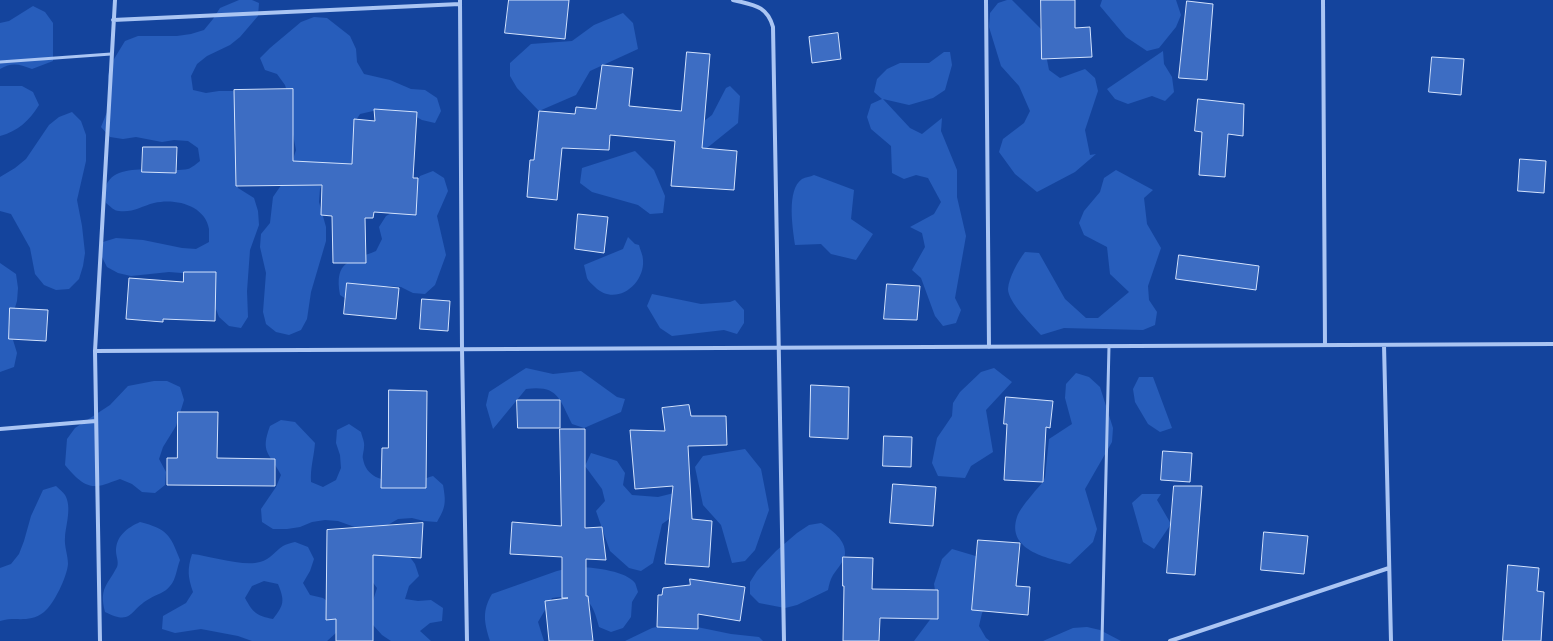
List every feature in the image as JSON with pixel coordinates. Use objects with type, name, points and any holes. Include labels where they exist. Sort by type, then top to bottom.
[{"type":"street","points":[[100,641],[95,351],[115,0]]},
{"type":"street","points":[[733,0],[762,8],[771,18],[774,27],[778,348],[784,641]]},
{"type":"street","points":[[986,0],[989,347]]},
{"type":"street","points":[[1322,0],[1325,346]]},
{"type":"street","points":[[113,20],[460,2],[462,349],[467,641]]},
{"type":"street","points":[[95,351],[1553,344]]},
{"type":"street","points":[[1384,345],[1391,641]]},
{"type":"street","points":[[0,429],[96,421]]},
{"type":"street","points":[[1170,641],[1389,568]]},
{"type":"lane","points":[[0,62],[111,54]]},
{"type":"lane","points":[[1102,641],[1109,346]]},
{"type":"shaded area","points":[[239,0],[252,0],[259,3],[258,16],[240,37],[230,45],[207,56],[197,64],[191,76],[193,90],[206,93],[233,91],[245,98],[237,175],[238,188],[254,198],[258,211],[259,225],[250,250],[247,291],[248,317],[241,328],[229,326],[219,317],[214,304],[194,274],[169,272],[131,276],[118,273],[107,267],[101,255],[103,242],[116,238],[143,240],[182,248],[196,249],[209,242],[209,229],[206,221],[202,214],[188,205],[162,202],[133,210],[117,211],[106,203],[105,196],[105,191],[109,181],[117,174],[127,171],[179,170],[193,167],[200,161],[198,148],[188,141],[174,140],[162,142],[136,137],[123,139],[110,137],[101,127],[111,102],[108,76],[111,64],[125,41],[138,36],[177,36],[204,30],[220,8]]},
{"type":"shaded area","points":[[1012,0],[1041,29],[1049,70],[1060,78],[1085,69],[1095,78],[1098,91],[1085,130],[1090,155],[1096,154],[1075,172],[1037,192],[1015,174],[999,152],[1003,139],[1024,123],[1030,111],[1019,86],[1001,66],[989,27],[990,13],[998,3]]},
{"type":"shaded area","points":[[1102,0],[1176,0],[1181,15],[1176,27],[1159,48],[1147,51],[1126,37],[1100,6]]},
{"type":"shaded area","points":[[33,6],[45,12],[53,23],[53,61],[32,69],[16,64],[8,65],[0,69],[0,23],[9,21]]},
{"type":"shaded area","points":[[623,13],[633,23],[638,49],[590,71],[576,95],[539,111],[517,88],[510,76],[510,63],[531,44],[572,41],[594,25]]},
{"type":"shaded area","points":[[314,17],[327,18],[350,36],[356,49],[357,62],[364,74],[390,80],[411,89],[425,90],[437,98],[441,111],[435,123],[422,120],[411,114],[373,111],[360,114],[353,125],[354,139],[395,149],[325,177],[320,189],[319,202],[326,227],[326,241],[311,292],[307,319],[301,330],[289,335],[276,332],[266,324],[263,312],[266,273],[260,247],[261,234],[270,223],[273,197],[288,175],[296,150],[291,124],[289,98],[285,85],[277,74],[265,70],[260,58],[301,22]]},
{"type":"shaded area","points":[[1163,51],[1164,64],[1172,77],[1174,92],[1165,101],[1152,96],[1128,104],[1115,99],[1107,89]]},
{"type":"shaded area","points":[[944,52],[950,52],[952,65],[945,90],[933,98],[909,105],[883,99],[910,128],[922,134],[942,118],[941,131],[957,170],[957,197],[966,236],[955,298],[961,310],[956,323],[943,326],[935,316],[921,278],[912,270],[925,247],[922,233],[910,227],[934,214],[941,202],[928,178],[916,175],[904,179],[892,173],[891,146],[871,129],[867,117],[871,104],[882,99],[874,92],[877,79],[887,69],[900,63],[929,63]]},
{"type":"shaded area","points":[[0,86],[22,86],[33,92],[39,105],[22,125],[0,136]]},
{"type":"shaded area","points":[[730,86],[740,96],[738,123],[707,148],[694,152],[691,131],[712,115],[726,88]]},
{"type":"shaded area","points":[[72,112],[81,121],[86,135],[86,161],[77,200],[85,253],[79,279],[69,289],[56,290],[44,285],[35,274],[30,248],[11,214],[0,211],[0,177],[26,159],[49,125],[59,117]]},
{"type":"shaded area","points":[[635,151],[654,170],[665,196],[663,213],[650,214],[638,205],[592,192],[580,183],[582,168]]},
{"type":"shaded area","points":[[1116,170],[1153,190],[1144,198],[1147,224],[1161,248],[1148,286],[1149,300],[1157,312],[1155,325],[1143,330],[1064,328],[1041,335],[1016,307],[1008,289],[1014,269],[1025,252],[1039,253],[1065,299],[1086,318],[1098,318],[1129,292],[1110,274],[1107,247],[1084,235],[1079,223],[1084,211],[1100,192],[1104,178]]},
{"type":"shaded area","points":[[433,171],[444,178],[448,191],[437,216],[446,255],[435,285],[425,294],[413,293],[401,287],[388,286],[375,290],[351,302],[340,295],[339,275],[342,269],[346,264],[376,251],[382,239],[379,227],[386,216],[399,209],[420,176]]},
{"type":"shaded area","points":[[814,175],[854,190],[851,219],[873,234],[856,260],[831,254],[821,244],[795,245],[792,210],[794,192],[797,184],[802,179]]},
{"type":"shaded area","points":[[628,237],[635,244],[639,245],[643,256],[642,269],[639,278],[634,285],[620,294],[611,295],[603,293],[588,280],[584,265],[623,249]]},
{"type":"shaded area","points":[[0,263],[16,274],[18,288],[17,301],[9,327],[17,353],[14,367],[0,372]]},
{"type":"shaded area","points":[[652,294],[701,304],[730,302],[735,300],[744,310],[744,323],[737,334],[724,330],[672,336],[660,328],[647,306]]},
{"type":"shaded area","points":[[526,368],[553,374],[581,371],[617,397],[625,399],[621,412],[584,428],[572,424],[560,400],[551,391],[537,388],[526,389],[493,429],[486,405],[489,392]]},
{"type":"shaded area","points":[[994,368],[1012,382],[986,410],[993,452],[971,466],[965,478],[938,476],[932,463],[937,438],[952,416],[953,403],[960,392],[981,372]]},
{"type":"shaded area","points":[[1076,373],[1089,377],[1100,387],[1113,428],[1112,442],[1085,489],[1097,529],[1093,542],[1070,564],[1050,559],[1031,551],[1023,545],[1017,537],[1015,528],[1017,517],[1021,509],[1043,482],[1045,477],[1049,439],[1072,424],[1065,398],[1066,384]]},
{"type":"shaded area","points":[[1139,377],[1153,377],[1172,428],[1160,432],[1148,424],[1135,402],[1133,389]]},
{"type":"shaded area","points":[[154,381],[167,381],[180,387],[184,400],[176,426],[163,447],[159,459],[166,472],[165,485],[155,493],[142,492],[132,484],[120,479],[99,486],[91,486],[75,476],[65,465],[67,439],[75,428],[110,405],[128,386]]},
{"type":"shaded area","points":[[281,420],[295,422],[315,443],[311,482],[323,487],[336,480],[341,468],[340,455],[336,443],[337,430],[349,424],[361,432],[364,443],[363,459],[367,469],[373,475],[382,479],[403,482],[433,476],[443,485],[445,496],[444,508],[437,522],[412,518],[398,519],[386,526],[363,530],[338,521],[325,520],[312,522],[300,527],[287,529],[273,529],[262,522],[261,509],[276,487],[281,475],[267,452],[267,435],[270,426]]},
{"type":"shaded area","points":[[745,449],[761,469],[769,510],[755,550],[745,561],[732,563],[721,525],[703,505],[695,467],[703,456]]},
{"type":"shaded area","points":[[591,453],[617,461],[625,473],[623,485],[632,495],[658,497],[686,490],[688,506],[662,524],[653,563],[641,571],[629,568],[610,551],[596,511],[605,501],[602,489],[585,466]]},
{"type":"shaded area","points":[[56,486],[65,495],[68,505],[65,540],[68,564],[63,583],[52,603],[38,616],[28,619],[0,621],[0,568],[11,564],[19,554],[31,516],[43,490]]},
{"type":"shaded area","points":[[1142,494],[1161,494],[1157,500],[1171,524],[1154,549],[1143,542],[1132,503]]},
{"type":"shaded area","points":[[140,522],[162,530],[170,538],[180,560],[174,580],[166,590],[143,603],[126,617],[114,616],[105,612],[103,598],[107,583],[118,565],[116,546],[123,533]]},
{"type":"shaded area","points":[[821,523],[838,536],[845,549],[843,560],[832,577],[828,590],[797,605],[785,608],[759,603],[750,594],[750,582],[757,571],[776,551],[797,533],[809,525]]},
{"type":"shaded area","points":[[342,541],[407,553],[415,564],[419,576],[409,586],[405,599],[418,601],[431,600],[443,608],[442,621],[430,623],[420,631],[431,641],[391,641],[382,635],[373,625],[369,613],[377,588]]},
{"type":"shaded area","points":[[295,542],[308,547],[314,559],[310,571],[303,583],[310,595],[323,598],[334,606],[340,619],[337,632],[327,641],[252,641],[238,636],[201,629],[175,633],[162,629],[163,616],[186,603],[193,592],[189,573],[189,565],[192,554],[236,562],[253,563],[264,561],[283,546]],"holes":[[[264,581],[278,584],[282,595],[282,603],[273,619],[263,617],[256,613],[250,607],[245,598],[252,586]]]},
{"type":"shaded area","points":[[952,549],[979,557],[989,602],[982,613],[979,626],[986,638],[990,641],[914,641],[938,609],[934,584],[942,559]]},
{"type":"shaded area","points":[[582,567],[603,569],[618,573],[631,579],[635,583],[638,592],[632,602],[631,617],[623,628],[611,632],[599,627],[593,608],[589,603],[584,599],[572,596],[552,598],[538,622],[544,641],[490,641],[485,622],[485,611],[492,594],[557,571]]},
{"type":"shaded area","points":[[665,625],[692,626],[731,634],[759,637],[763,641],[625,641],[652,628]]},
{"type":"shaded area","points":[[1087,627],[1100,630],[1121,641],[1043,641],[1073,628]]},
{"type":"building","points":[[509,0],[569,0],[565,39],[505,33]]},
{"type":"building","points":[[1041,0],[1075,0],[1075,28],[1090,27],[1092,57],[1042,59]]},
{"type":"building","points":[[1187,1],[1213,4],[1207,80],[1179,78]]},
{"type":"building","points":[[838,33],[841,59],[812,63],[809,37]]},
{"type":"building","points":[[687,52],[710,54],[702,148],[737,151],[734,190],[671,186],[675,141],[610,135],[609,150],[562,148],[557,200],[527,197],[530,160],[534,160],[539,111],[575,114],[576,107],[596,109],[602,65],[633,68],[629,106],[681,111]]},
{"type":"building","points":[[1432,57],[1464,59],[1461,95],[1429,92]]},
{"type":"building","points":[[293,89],[293,161],[352,164],[354,119],[375,121],[374,109],[417,112],[413,178],[418,178],[416,215],[374,212],[373,218],[365,218],[366,263],[333,263],[332,216],[321,215],[322,185],[236,186],[234,90]]},
{"type":"building","points":[[1198,99],[1244,104],[1243,136],[1228,134],[1225,177],[1199,175],[1202,132],[1195,131]]},
{"type":"building","points":[[143,147],[177,147],[176,173],[142,172]]},
{"type":"building","points":[[1520,159],[1546,161],[1544,193],[1518,191]]},
{"type":"building","points":[[578,214],[608,217],[604,253],[575,249]]},
{"type":"building","points":[[1179,255],[1259,266],[1256,290],[1176,279]]},
{"type":"building","points":[[184,272],[216,272],[215,321],[163,319],[163,322],[126,319],[129,278],[183,282]]},
{"type":"building","points":[[347,283],[399,288],[396,319],[344,314]]},
{"type":"building","points":[[887,284],[920,286],[917,320],[884,319]]},
{"type":"building","points":[[422,299],[450,301],[448,331],[420,329]]},
{"type":"building","points":[[10,308],[48,310],[46,341],[9,339]]},
{"type":"building","points":[[811,385],[849,387],[848,439],[810,437]]},
{"type":"building","points":[[389,390],[427,391],[426,488],[381,488],[382,448],[388,448]]},
{"type":"building","points":[[1006,397],[1053,401],[1050,428],[1046,427],[1043,482],[1004,480],[1007,424],[1004,424]]},
{"type":"building","points":[[517,400],[560,400],[560,428],[518,428]]},
{"type":"building","points":[[689,405],[691,416],[726,416],[727,445],[688,446],[692,519],[712,521],[709,567],[665,564],[673,486],[635,489],[630,430],[665,431],[662,408]]},
{"type":"building","points":[[178,412],[218,412],[217,458],[275,459],[275,486],[167,485],[167,458],[177,458]]},
{"type":"building","points":[[560,429],[585,429],[585,528],[602,527],[606,560],[586,559],[586,596],[588,596],[593,641],[549,641],[545,601],[568,598],[562,598],[562,557],[510,554],[512,522],[561,526]]},
{"type":"building","points":[[884,436],[912,437],[911,467],[883,466]]},
{"type":"building","points":[[1163,451],[1192,453],[1190,482],[1161,480]]},
{"type":"building","points":[[893,484],[936,487],[933,526],[890,523]]},
{"type":"building","points":[[1174,486],[1202,486],[1195,575],[1167,573]]},
{"type":"building","points":[[423,523],[421,558],[373,555],[373,641],[336,641],[336,619],[326,620],[327,530]]},
{"type":"building","points":[[1264,532],[1308,536],[1304,574],[1261,570]]},
{"type":"building","points":[[978,540],[1020,543],[1016,586],[1030,587],[1028,615],[972,610]]},
{"type":"building","points":[[843,557],[873,558],[872,589],[938,590],[938,619],[880,618],[879,641],[843,641]]},
{"type":"building","points":[[1508,565],[1539,568],[1537,591],[1544,592],[1541,641],[1503,641]]},
{"type":"building","points":[[690,579],[745,587],[740,621],[698,614],[698,629],[657,627],[658,595],[662,595],[663,588],[690,585]]}]
